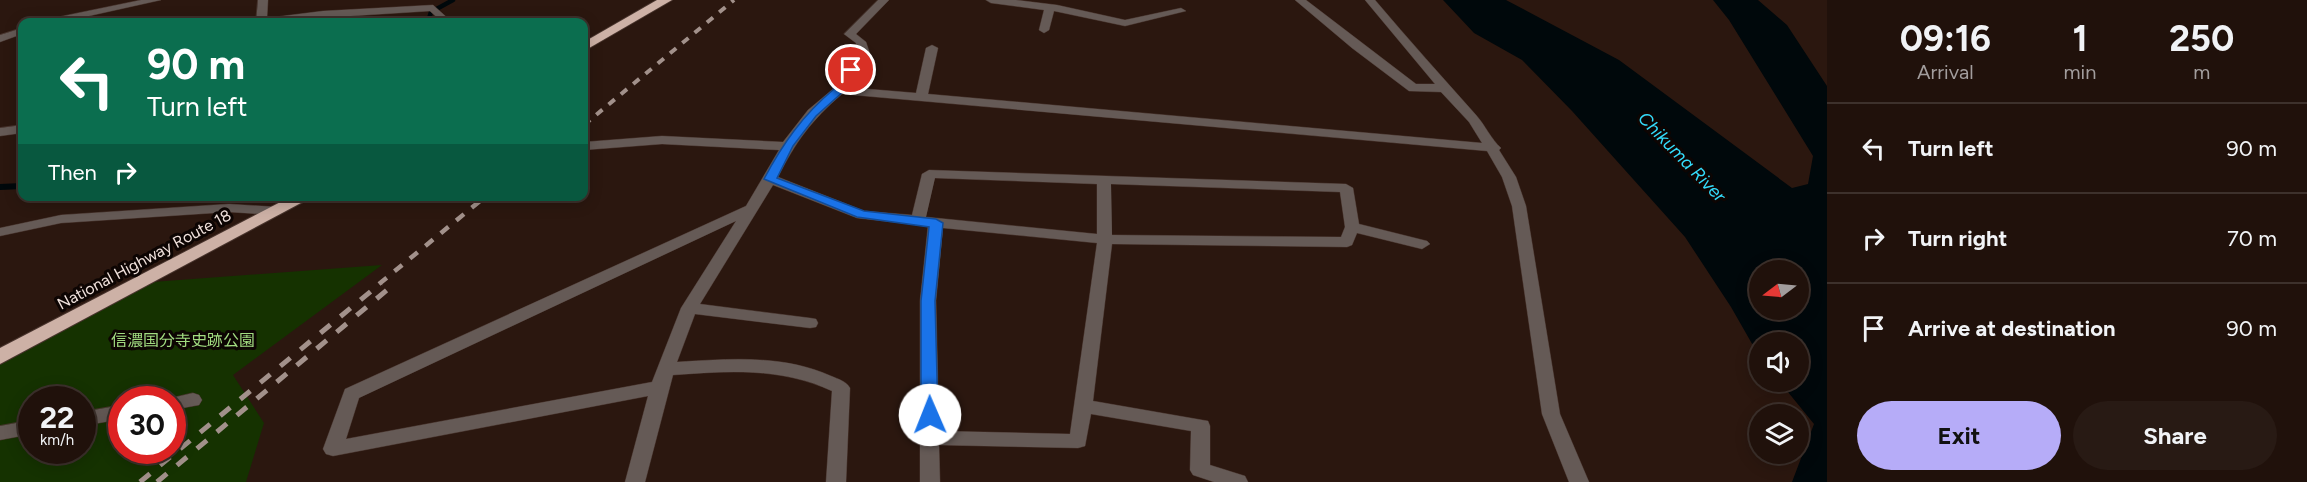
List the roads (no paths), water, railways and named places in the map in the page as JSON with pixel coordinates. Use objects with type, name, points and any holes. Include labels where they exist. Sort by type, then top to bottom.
[{"type":"highway","points":[[588,45],[666,0]]},
{"type":"highway","name":"National Highway Route 18","points":[[0,357],[297,201]]},
{"type":"street","points":[[68,18],[156,0]]},
{"type":"street","points":[[261,18],[263,0]]},
{"type":"street","points":[[424,8],[438,0]]},
{"type":"street","points":[[839,90],[838,86],[864,54],[861,42],[849,34],[884,0]]},
{"type":"street","points":[[991,0],[1050,7],[1125,23],[1181,11]]},
{"type":"street","points":[[1300,0],[1356,46],[1413,88],[1447,88]]},
{"type":"street","points":[[1370,0],[1425,67],[1447,88],[1474,120],[1494,148],[1509,177],[1520,206],[1534,314],[1551,414],[1579,482]]},
{"type":"street","points":[[1044,30],[1050,7]]},
{"type":"street","points":[[292,18],[424,8],[433,8],[443,18]]},
{"type":"street","points":[[382,18],[384,10]]},
{"type":"street","points":[[0,34],[18,31]]},
{"type":"street","points":[[0,39],[18,32]]},
{"type":"street","points":[[921,97],[932,48]]},
{"type":"street","points":[[635,482],[662,378],[689,308],[770,179],[787,146],[812,113],[839,90],[1176,118],[1494,148]]},
{"type":"street","points":[[0,132],[18,130]]},
{"type":"street","points":[[0,140],[18,138]]},
{"type":"street","points":[[588,146],[663,140],[787,146]]},
{"type":"street","points":[[770,179],[862,214],[936,223],[1105,239],[1347,242],[1352,227],[1346,188],[1104,182],[929,174],[918,220]]},
{"type":"street","points":[[930,438],[1078,441],[1085,406],[1105,239],[1104,182]]},
{"type":"street","points":[[0,232],[61,219],[229,208],[278,211]]},
{"type":"street","points":[[750,209],[351,394],[333,449],[662,378],[762,364],[815,374],[841,388],[836,482]]},
{"type":"street","points":[[930,482],[928,301],[936,223]]},
{"type":"street","points":[[1352,227],[1422,244]]},
{"type":"street","points":[[689,308],[810,323]]},
{"type":"street","points":[[186,401],[194,400]]},
{"type":"street","points":[[1085,406],[1201,426],[1200,470],[1238,482]]},
{"type":"street","points":[[0,433],[18,430]]},
{"type":"water","name":"Chikuma River","points":[[1443,0],[1506,0],[1619,60],[1792,188],[1808,184],[1813,156],[1729,20],[1713,0],[1758,0],[1787,25],[1827,86],[1827,482],[1792,482],[1799,464],[1809,464],[1809,437],[1814,424],[1809,418],[1809,404],[1798,404],[1788,392],[1809,392],[1809,332],[1749,332],[1749,338],[1685,237],[1572,111],[1522,60],[1474,33]]},
{"type":"waterway","points":[[429,18],[431,12],[453,0]]},
{"type":"waterway","points":[[0,187],[18,186]]},
{"type":"railway","points":[[588,122],[734,0]]},
{"type":"railway","points":[[379,284],[480,201]]},
{"type":"railway","points":[[140,482],[381,283]]},
{"type":"railway","points":[[157,482],[393,285]]},
{"type":"park label","name":"信濃国分寺史跡公園","points":[[183,340]]}]
